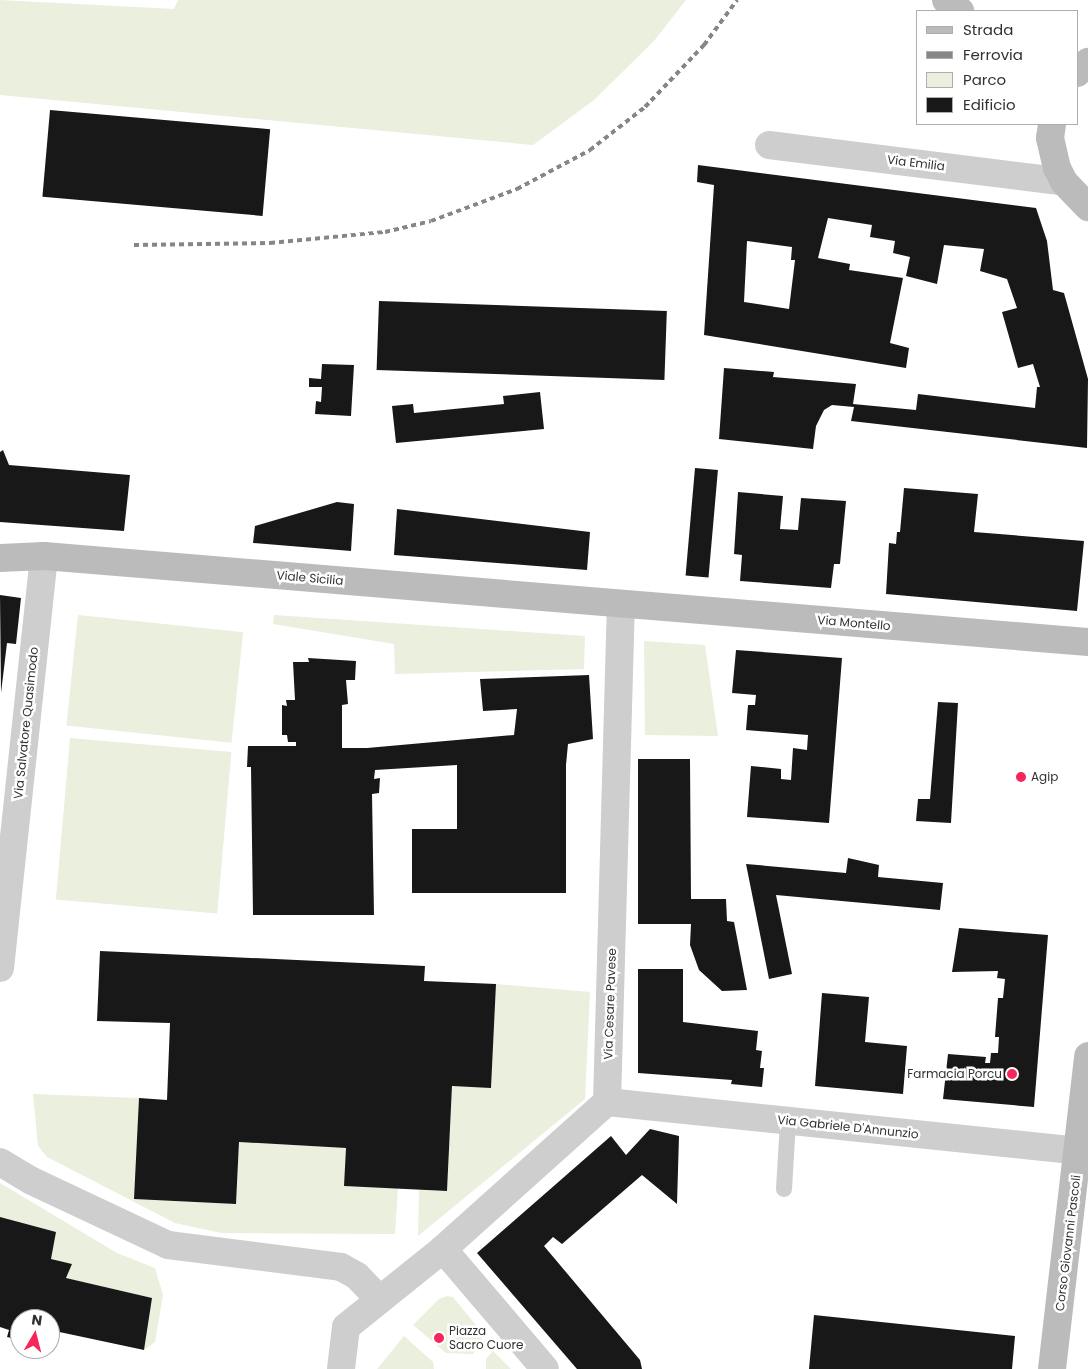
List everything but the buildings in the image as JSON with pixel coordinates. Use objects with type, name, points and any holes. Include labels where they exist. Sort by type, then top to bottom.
[{"type":"main road","points":[[946,0],[959,10]]},
{"type":"main road","points":[[1078,72],[1088,60]]},
{"type":"main road","points":[[1049,128],[1057,168],[1064,182],[1088,207]]},
{"type":"main road","name":"Viale Sicilia","points":[[0,558],[44,556],[621,604]]},
{"type":"main road","name":"Via Montello","points":[[621,604],[1088,642]]},
{"type":"main road","name":"Corso Giovanni Pascoli","points":[[1052,1369],[1083,1151],[1088,1056]]},
{"type":"street","name":"Via Emilia","points":[[769,145],[1064,182]]},
{"type":"street","name":"Via Salvatore Quasimodo","points":[[0,968],[4,889],[44,556]]},
{"type":"street","name":"Via Cesare Pavese","points":[[607,1102],[621,604]]},
{"type":"street","name":"Via Gabriele D'Annunzio","points":[[607,1102],[1083,1151]]},
{"type":"street","points":[[341,1369],[346,1327],[443,1249],[607,1102]]},
{"type":"street","points":[[0,1162],[32,1181],[168,1245],[341,1267],[364,1281],[380,1300]]},
{"type":"street","points":[[443,1249],[545,1369]]},
{"type":"lane","points":[[784,1188],[788,1121]]},
{"type":"green space","points":[[0,0],[174,9],[178,0],[686,0],[654,41],[594,100],[533,145],[0,95]]},
{"type":"green space","points":[[78,615],[243,632],[231,743],[66,725]]},
{"type":"green space","points":[[274,615],[585,636],[584,669],[395,674],[394,644],[273,624]]},
{"type":"green space","points":[[644,641],[705,645],[718,736],[645,735]]},
{"type":"green space","points":[[70,738],[231,752],[217,914],[56,899]]},
{"type":"green space","points":[[496,984],[590,992],[585,1099],[418,1236],[419,1190],[447,1191],[452,1086],[491,1087]]},
{"type":"green space","points":[[33,1094],[139,1098],[135,1199],[236,1204],[239,1142],[346,1148],[345,1186],[398,1188],[395,1234],[221,1233],[175,1223],[47,1157],[38,1146]]},
{"type":"green space","points":[[0,1183],[117,1253],[155,1268],[163,1295],[155,1342],[144,1350],[151,1298],[66,1278],[72,1264],[51,1259],[0,1217]]},
{"type":"green space","points":[[447,1296],[453,1297],[484,1335],[473,1354],[446,1353],[413,1325],[439,1299]]},
{"type":"green space","points":[[404,1336],[433,1362],[434,1369],[377,1369]]},
{"type":"green space","points":[[493,1351],[511,1369],[486,1369],[486,1359]]},
{"type":"railway","points":[[134,245],[270,243],[385,232],[431,221],[517,189],[590,150],[645,107],[704,45],[737,0]]},
{"type":"place","name":"Agip","points":[[1021,777]]},
{"type":"place","name":"Farmacia Porcu","points":[[1012,1074]]},
{"type":"place","name":"Piazza Sacro Cuore","points":[[439,1338]]}]
